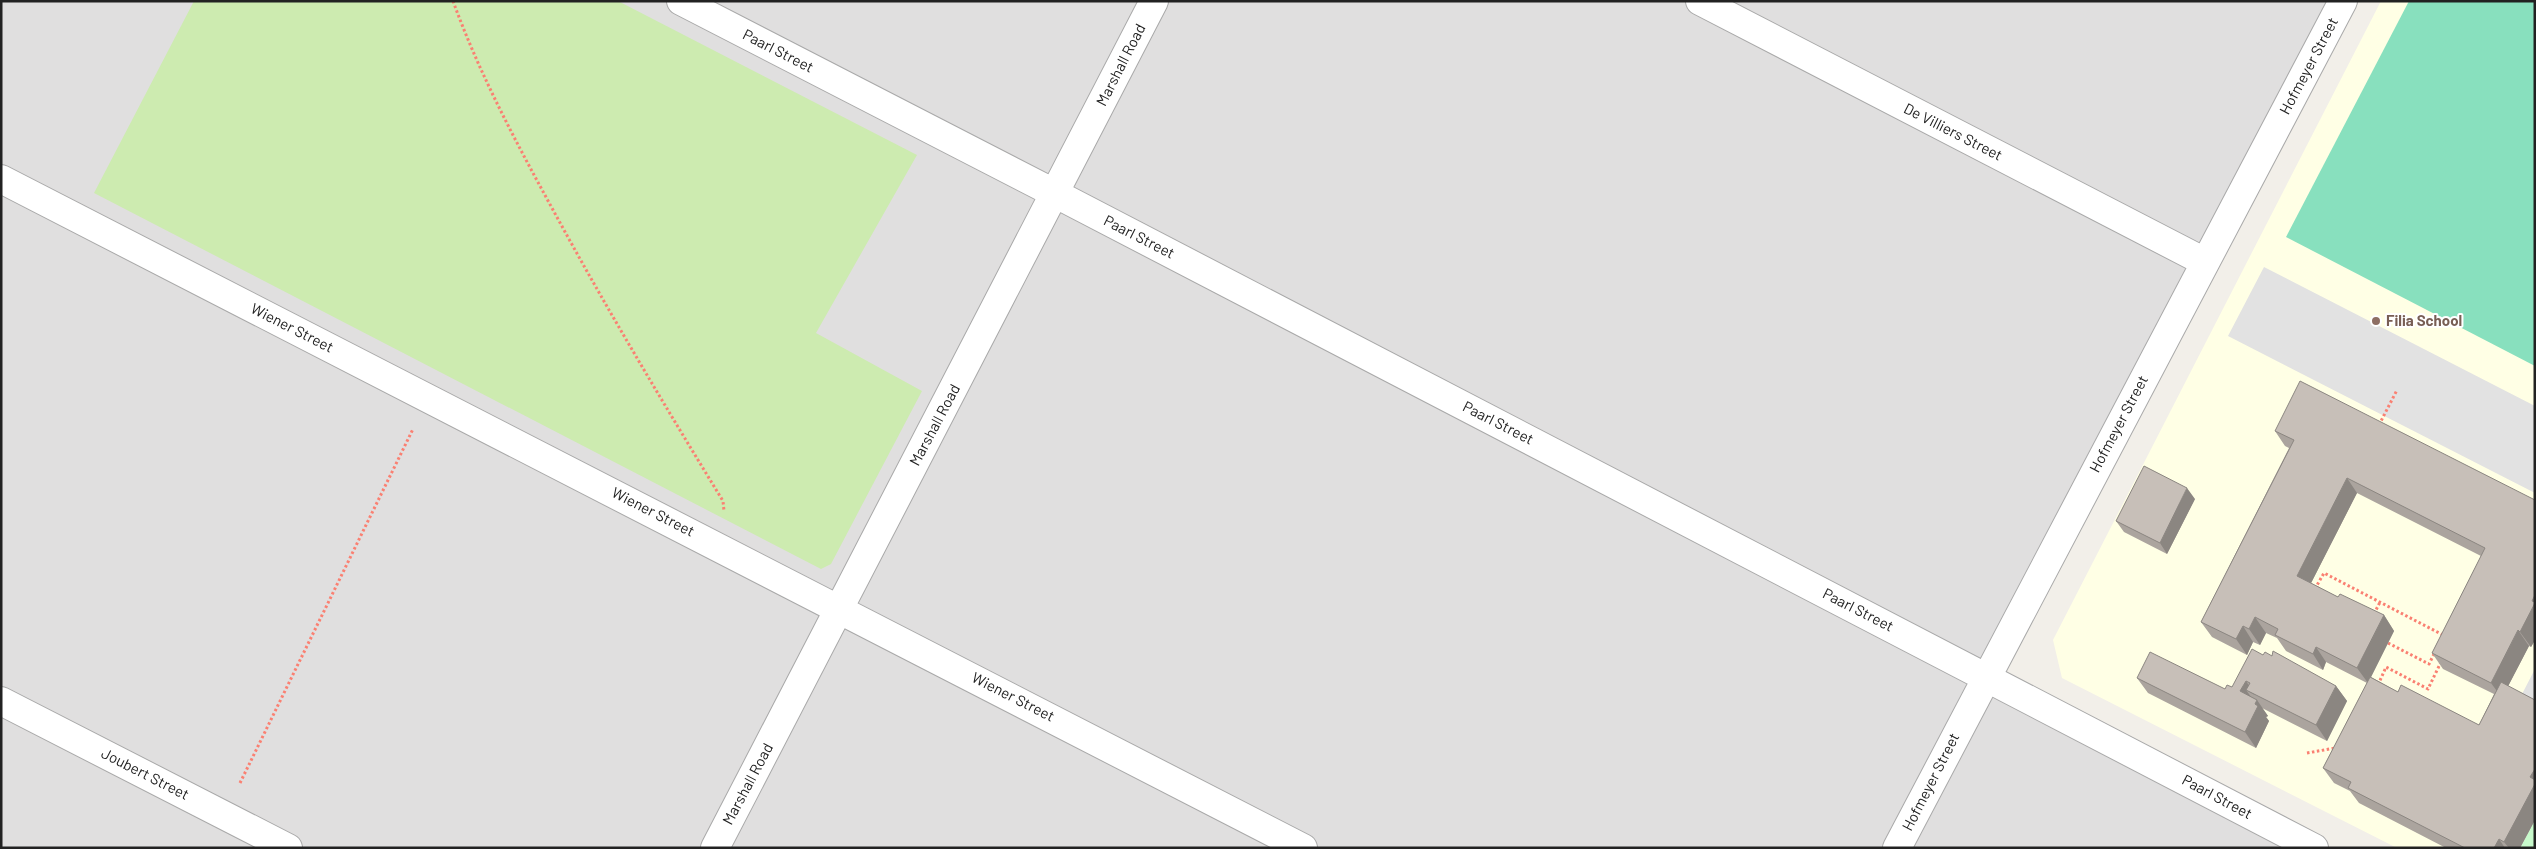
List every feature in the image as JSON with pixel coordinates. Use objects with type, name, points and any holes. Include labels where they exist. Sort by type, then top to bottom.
[{"type":"street","name":"Paarl Street","points":[[681,1],[1986,676],[2314,848]]},
{"type":"street","name":"Marshall Road","points":[[715,848],[1056,194],[1154,1]]},
{"type":"street","name":"De Villiers Street","points":[[1700,1],[2205,262]]},
{"type":"street","name":"Hofmeyer Street","points":[[1897,848],[1986,676],[2344,1]]},
{"type":"street","name":"Wiener Street","points":[[1,179],[840,608],[1303,848]]},
{"type":"street","name":"Joubert Street","points":[[1,701],[288,848]]},
{"type":"path","points":[[453,1],[472,53],[528,164],[630,350],[722,501],[729,552]]},
{"type":"path","points":[[2377,429],[2397,390]]},
{"type":"path","points":[[225,815],[428,397]]},
{"type":"path","points":[[2324,591],[2316,587],[2324,573],[2444,634],[2440,642]]},
{"type":"path","points":[[2371,619],[2380,602]]},
{"type":"path","points":[[2365,612],[2381,620]]},
{"type":"path","points":[[2388,643],[2429,664],[2436,649]]},
{"type":"path","points":[[2374,692],[2386,667],[2428,689],[2445,655]]},
{"type":"path","points":[[2307,753],[2341,747]]},
{"type":"shaded area","points":[[1,1],[2347,1],[1991,674],[2324,848],[1,848]]},
{"type":"shaded area","name":"Filia School","points":[[2381,1],[2535,1],[2535,848],[2397,848],[2062,678],[2053,640]]},
{"type":"shaded area","points":[[2264,267],[2535,406],[2535,493],[2228,336]]},
{"type":"shaded area","points":[[2535,669],[2535,703],[2521,696]]},
{"type":"green space","points":[[194,1],[618,1],[917,155],[816,333],[922,391],[831,564],[821,569],[94,193]]},
{"type":"green space","points":[[2409,1],[2535,1],[2535,366],[2286,237]]},
{"type":"green space","points":[[2535,820],[2535,848],[2520,848]]},
{"type":"building","points":[[2300,381],[2535,500],[2535,595],[2532,601],[2535,603],[2520,632],[2518,630],[2491,683],[2432,653],[2485,548],[2347,478],[2297,576],[2338,597],[2340,594],[2384,615],[2357,668],[2316,647],[2313,654],[2275,635],[2278,629],[2255,617],[2249,629],[2243,626],[2236,639],[2201,622],[2294,440],[2275,431]]},
{"type":"building","points":[[2144,466],[2187,488],[2160,543],[2116,521]]},
{"type":"building","points":[[2252,649],[2263,655],[2265,652],[2272,656],[2273,651],[2336,686],[2316,725],[2246,690],[2250,683],[2246,681],[2240,691],[2257,700],[2255,704],[2258,706],[2245,732],[2137,678],[2150,652],[2225,689],[2227,685],[2232,687]]},
{"type":"building","points":[[2370,677],[2398,692],[2401,685],[2479,725],[2501,682],[2535,700],[2535,769],[2530,777],[2535,780],[2535,784],[2504,842],[2499,839],[2494,848],[2465,848],[2348,788],[2351,782],[2323,768]]},
{"type":"place","name":"Filia School","points":[[2376,321]]}]
